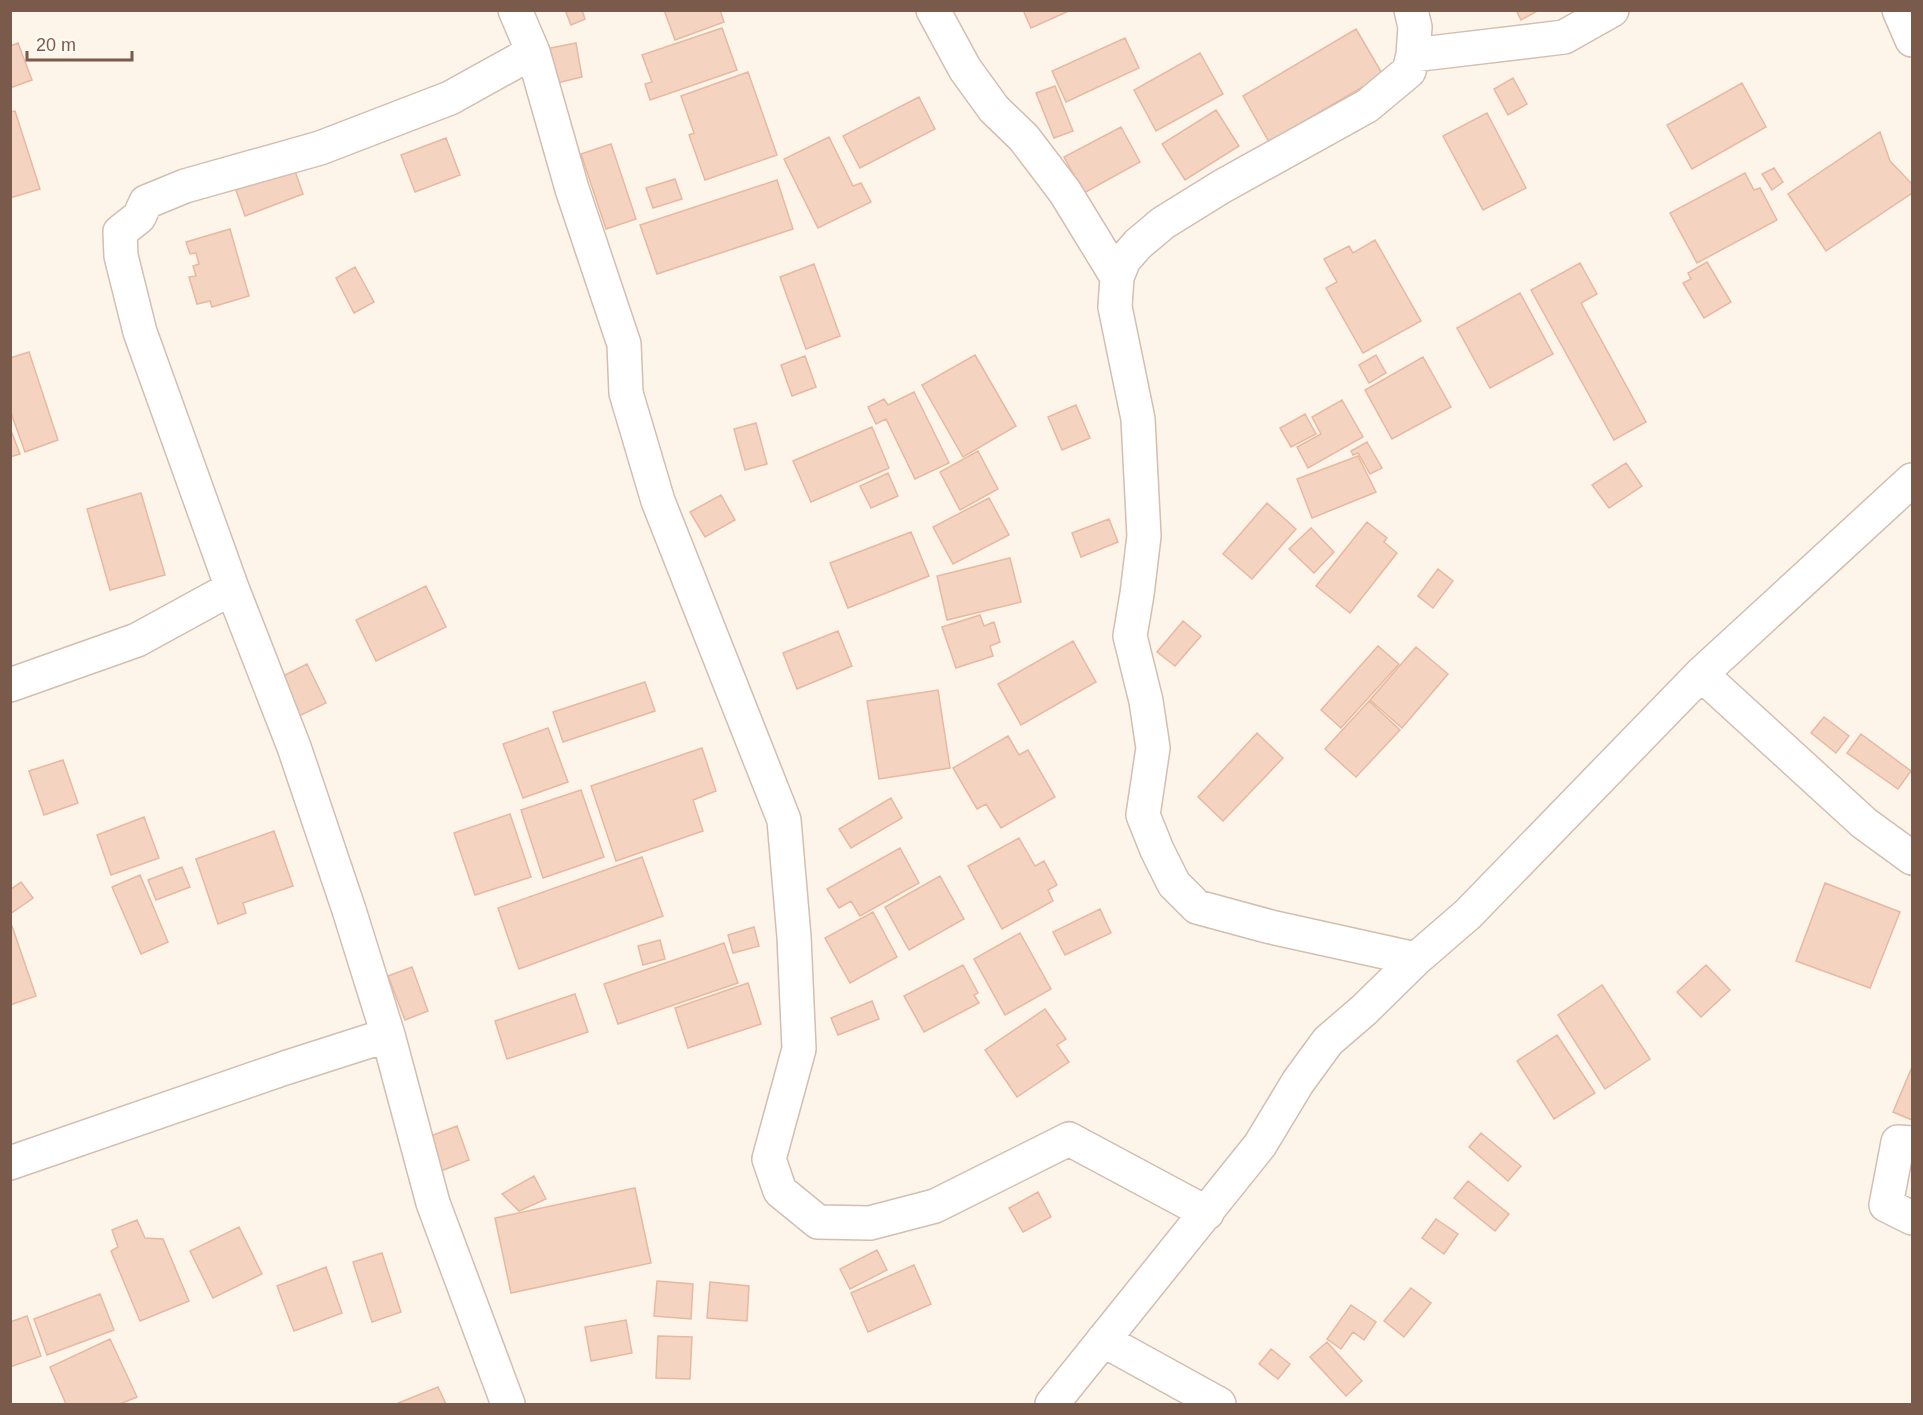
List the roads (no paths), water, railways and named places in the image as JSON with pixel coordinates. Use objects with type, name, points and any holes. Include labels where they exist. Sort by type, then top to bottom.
[{"type":"street","points":[[515,10],[533,52],[572,189],[624,344],[626,393],[658,501],[784,820],[794,937],[799,1049],[769,1160],[780,1191],[818,1222],[870,1223],[935,1206],[1069,1140],[1207,1213]]},
{"type":"street","points":[[933,10],[965,69],[994,109],[1024,138],[1065,192],[1117,277]]},
{"type":"street","points":[[1410,10],[1415,27],[1413,55],[1409,71],[1367,106],[1221,187],[1163,223],[1138,244],[1124,260],[1117,277],[1115,306],[1138,419],[1144,536],[1130,636],[1146,701],[1153,748],[1143,815],[1157,850],[1174,884],[1197,907],[1271,927],[1416,959]]},
{"type":"street","points":[[1413,55],[1564,37],[1612,10]]},
{"type":"street","points":[[1899,10],[1912,40]]},
{"type":"street","points":[[508,1404],[433,1203],[388,1035],[294,747],[232,588],[140,332],[121,256],[120,232],[139,218],[146,202],[185,186],[320,148],[450,98],[533,52]]},
{"type":"street","points":[[1052,1404],[1260,1145],[1298,1082],[1328,1041],[1364,1011],[1416,959],[1468,914],[1701,674],[1912,480]]},
{"type":"street","points":[[10,685],[137,640],[232,588]]},
{"type":"street","points":[[1701,674],[1864,823],[1912,858]]},
{"type":"street","points":[[10,1163],[388,1035]]},
{"type":"street","points":[[1912,1143],[1898,1142],[1886,1205],[1912,1218]]},
{"type":"street","points":[[1104,1340],[1219,1404]]}]
